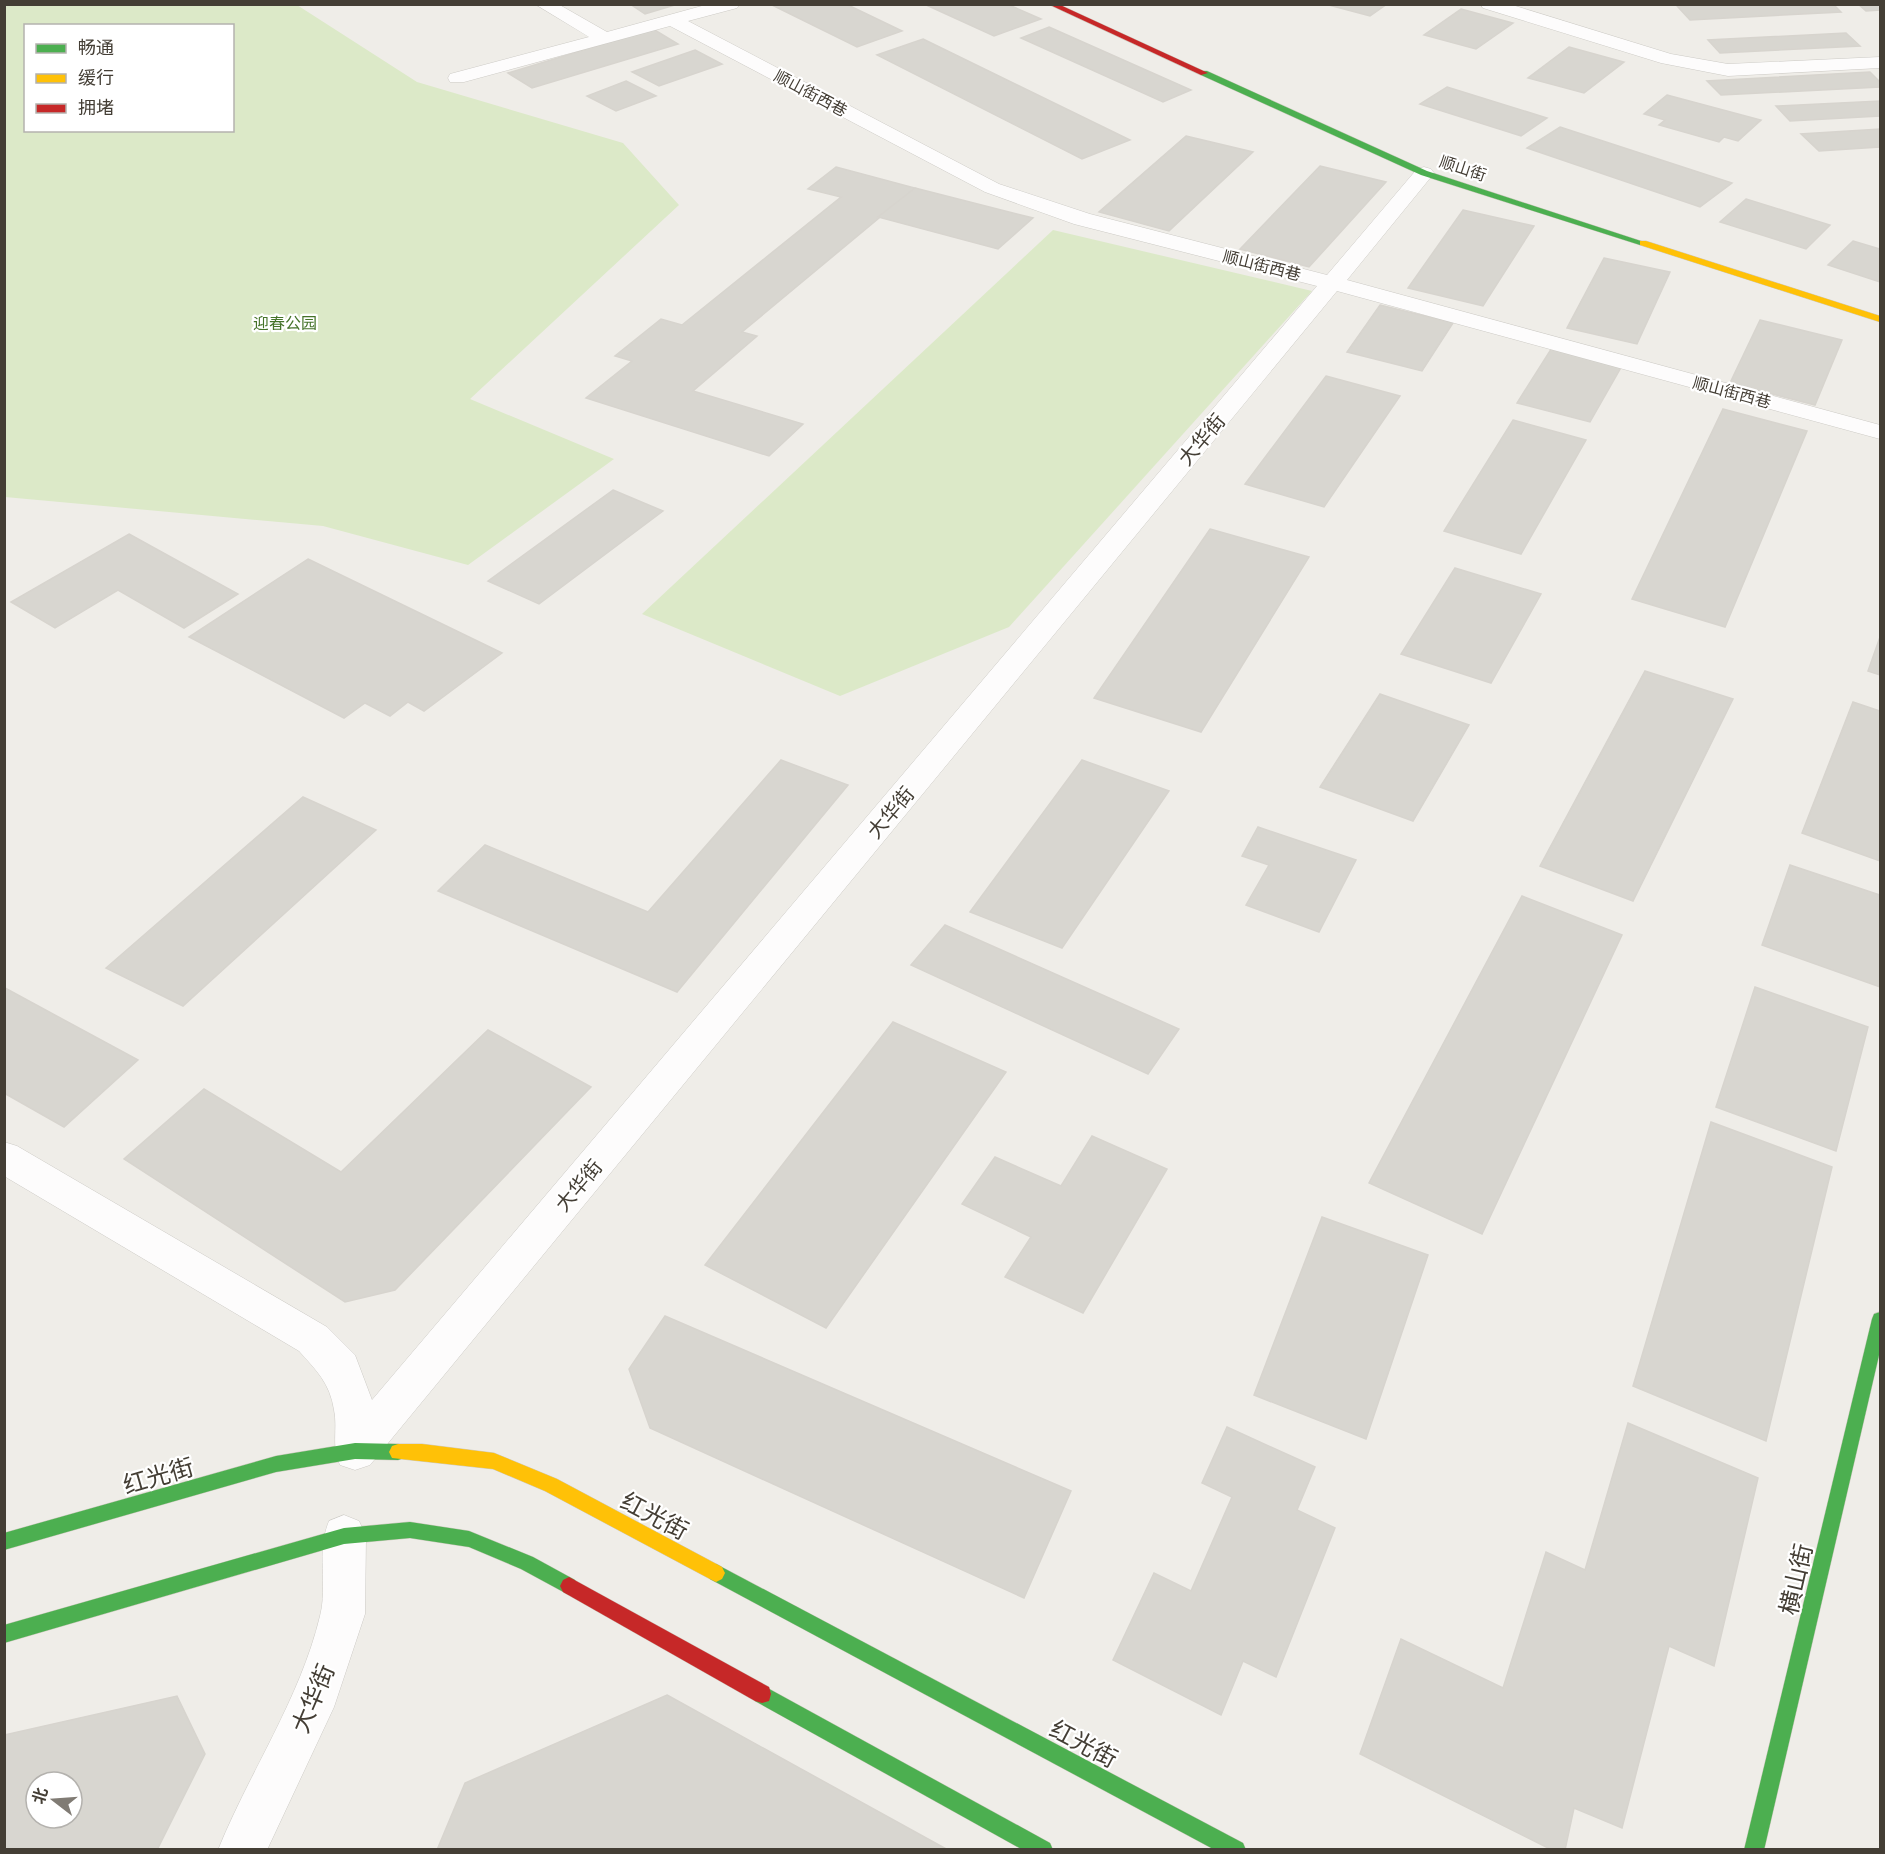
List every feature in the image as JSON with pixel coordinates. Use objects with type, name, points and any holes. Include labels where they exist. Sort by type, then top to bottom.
[{"type":"street","points":[[544,4],[607,39]]},
{"type":"street","points":[[457,78],[731,4]]},
{"type":"street","name":"顺山街","points":[[1052,4],[1424,173],[1881,319]]},
{"type":"street","points":[[1489,4],[1668,59],[1728,70],[1881,63]]},
{"type":"street","name":"顺山街西巷","points":[[674,21],[992,188],[1082,219],[1332,283],[1881,432]]},
{"type":"street","name":"大华街","points":[[355,1451],[1424,173]]},
{"type":"street","points":[[4,1157],[313,1339],[341,1368],[355,1410],[355,1451]]},
{"type":"street","name":"横山街","points":[[1754,1850],[1881,1319]]},
{"type":"street","name":"红光街","points":[[4,1542],[276,1464],[355,1451],[422,1452],[494,1461],[551,1485],[1236,1850]]},
{"type":"street","points":[[4,1634],[344,1536],[410,1530],[469,1539],[527,1563],[1043,1850]]},
{"type":"street","name":"大华街","points":[[242,1850],[318,1691],[343,1614],[344,1536]]},
{"type":"green space","name":"迎春公园","points":[[4,5],[297,5],[417,82],[623,143],[679,205],[470,399],[614,459],[468,565],[323,526],[5,497]]},
{"type":"green space","points":[[1053,230],[1312,291],[1009,627],[840,696],[642,614]]},
{"type":"building","points":[[630,4],[678,4],[645,14]]},
{"type":"building","points":[[770,4],[846,4],[902,31],[857,47]]},
{"type":"building","points":[[924,4],[1007,4],[1041,19],[994,36]]},
{"type":"building","points":[[1325,4],[1387,4],[1370,16]]},
{"type":"building","points":[[1833,4],[1841,12],[1690,20],[1677,6]]},
{"type":"building","points":[[1858,4],[1880,4],[1880,10],[1866,11]]},
{"type":"building","points":[[1461,9],[1513,23],[1476,49],[1424,35]]},
{"type":"building","points":[[1049,27],[1191,90],[1163,102],[1021,38]]},
{"type":"building","points":[[653,29],[678,44],[532,88],[508,73]]},
{"type":"building","points":[[1846,33],[1860,46],[1720,53],[1708,40]]},
{"type":"building","points":[[923,39],[1130,140],[1082,159],[877,55]]},
{"type":"building","points":[[1569,47],[1624,62],[1584,93],[1528,78]]},
{"type":"building","points":[[695,50],[722,64],[659,86],[632,72]]},
{"type":"building","points":[[1870,72],[1880,82],[1880,87],[1721,95],[1707,81]]},
{"type":"building","points":[[626,81],[656,96],[616,111],[587,96]]},
{"type":"building","points":[[1447,87],[1547,118],[1521,136],[1420,104]]},
{"type":"building","points":[[1667,95],[1761,120],[1738,141],[1724,137],[1719,142],[1659,125],[1665,120],[1644,114]]},
{"type":"building","points":[[1880,101],[1880,116],[1790,121],[1776,106]]},
{"type":"building","points":[[1560,127],[1732,183],[1700,207],[1527,148]]},
{"type":"building","points":[[1880,129],[1880,147],[1819,151],[1801,134]]},
{"type":"building","points":[[1186,136],[1253,152],[1169,231],[1099,212]]},
{"type":"building","points":[[1320,166],[1386,182],[1309,267],[1240,249]]},
{"type":"building","points":[[836,167],[915,188],[742,332],[757,336],[693,391],[803,424],[769,456],[586,398],[632,361],[615,356],[661,319],[682,325],[841,197],[808,189]]},
{"type":"building","points":[[915,188],[1033,218],[998,249],[878,217]]},
{"type":"building","points":[[1746,199],[1830,225],[1806,249],[1720,222]]},
{"type":"building","points":[[1463,210],[1534,226],[1483,306],[1408,288]]},
{"type":"building","points":[[1853,241],[1880,249],[1880,282],[1828,265]]},
{"type":"building","points":[[1604,258],[1670,272],[1637,344],[1567,328]]},
{"type":"building","points":[[1380,305],[1453,323],[1422,371],[1347,352]]},
{"type":"building","points":[[1760,320],[1842,340],[1815,405],[1730,383]]},
{"type":"building","points":[[1553,346],[1623,364],[1590,422],[1517,403]]},
{"type":"building","points":[[1326,376],[1400,396],[1324,507],[1245,484]]},
{"type":"building","points":[[1723,409],[1807,431],[1725,627],[1632,599]]},
{"type":"building","points":[[1513,420],[1586,440],[1521,554],[1444,531]]},
{"type":"building","points":[[613,490],[663,511],[539,604],[488,581]]},
{"type":"building","points":[[1210,529],[1309,557],[1201,732],[1094,698]]},
{"type":"building","points":[[129,534],[238,594],[184,628],[118,590],[55,628],[11,602]]},
{"type":"building","points":[[308,559],[502,653],[424,711],[408,702],[390,716],[365,703],[344,718],[189,637]]},
{"type":"building","points":[[1455,568],[1541,594],[1491,683],[1401,654]]},
{"type":"building","points":[[1880,637],[1880,675],[1868,671]]},
{"type":"building","points":[[1645,671],[1733,699],[1633,901],[1540,866]]},
{"type":"building","points":[[1380,694],[1469,725],[1413,821],[1320,787]]},
{"type":"building","points":[[1853,702],[1880,711],[1880,861],[1802,833]]},
{"type":"building","points":[[781,760],[848,785],[677,992],[438,891],[485,845],[648,912]]},
{"type":"building","points":[[1082,760],[1169,791],[1062,948],[970,912]]},
{"type":"building","points":[[303,797],[376,830],[183,1006],[106,968]]},
{"type":"building","points":[[1258,827],[1356,860],[1319,932],[1246,905],[1269,865],[1242,856]]},
{"type":"building","points":[[1790,865],[1880,895],[1880,987],[1762,945]]},
{"type":"building","points":[[1522,896],[1622,935],[1482,1234],[1369,1183]]},
{"type":"building","points":[[945,925],[1179,1029],[1148,1074],[911,965]]},
{"type":"building","points":[[1755,987],[1868,1027],[1836,1151],[1716,1107]]},
{"type":"building","points":[[5,988],[138,1060],[64,1127],[4,1093]]},
{"type":"building","points":[[893,1022],[1006,1072],[826,1328],[705,1265]]},
{"type":"building","points":[[488,1030],[591,1087],[395,1290],[345,1302],[124,1159],[204,1089],[341,1172]]},
{"type":"building","points":[[1711,1122],[1832,1167],[1766,1441],[1633,1386]]},
{"type":"building","points":[[1092,1136],[1167,1169],[1083,1313],[1005,1277],[1031,1237],[962,1204],[995,1157],[1061,1186]]},
{"type":"building","points":[[1322,1217],[1428,1255],[1366,1439],[1254,1395]]},
{"type":"building","points":[[665,1316],[1071,1491],[1024,1598],[650,1428],[629,1369]]},
{"type":"building","points":[[1628,1423],[1758,1478],[1714,1666],[1669,1646],[1622,1828],[1574,1808],[1565,1850],[1552,1850],[1360,1754],[1401,1639],[1503,1688],[1546,1552],[1585,1570]]},
{"type":"building","points":[[1227,1427],[1315,1467],[1297,1510],[1335,1528],[1276,1677],[1243,1661],[1221,1715],[1113,1660],[1154,1573],[1191,1591],[1232,1497],[1202,1483]]},
{"type":"building","points":[[667,1695],[948,1850],[437,1850],[465,1783]]},
{"type":"building","points":[[177,1696],[205,1754],[157,1850],[4,1850],[4,1735]]},
{"type":"traffic: fast","points":[[1204,73],[1424,173],[1643,243]]},
{"type":"traffic: fast","points":[[1754,1850],[1880,1319]]},
{"type":"traffic: fast","points":[[4,1542],[276,1464],[355,1451],[398,1452]]},
{"type":"traffic: fast","points":[[4,1634],[344,1536],[410,1530],[469,1539],[527,1563],[569,1586]]},
{"type":"traffic: fast","points":[[716,1573],[1236,1850]]},
{"type":"traffic: fast","points":[[762,1694],[1043,1850]]},
{"type":"traffic: slow","points":[[1643,243],[1880,319]]},
{"type":"traffic: slow","points":[[398,1452],[422,1452],[494,1461],[551,1485],[716,1573]]},
{"type":"traffic: jam","points":[[1051,4],[1204,73]]},
{"type":"traffic: jam","points":[[569,1586],[762,1694]]}]
